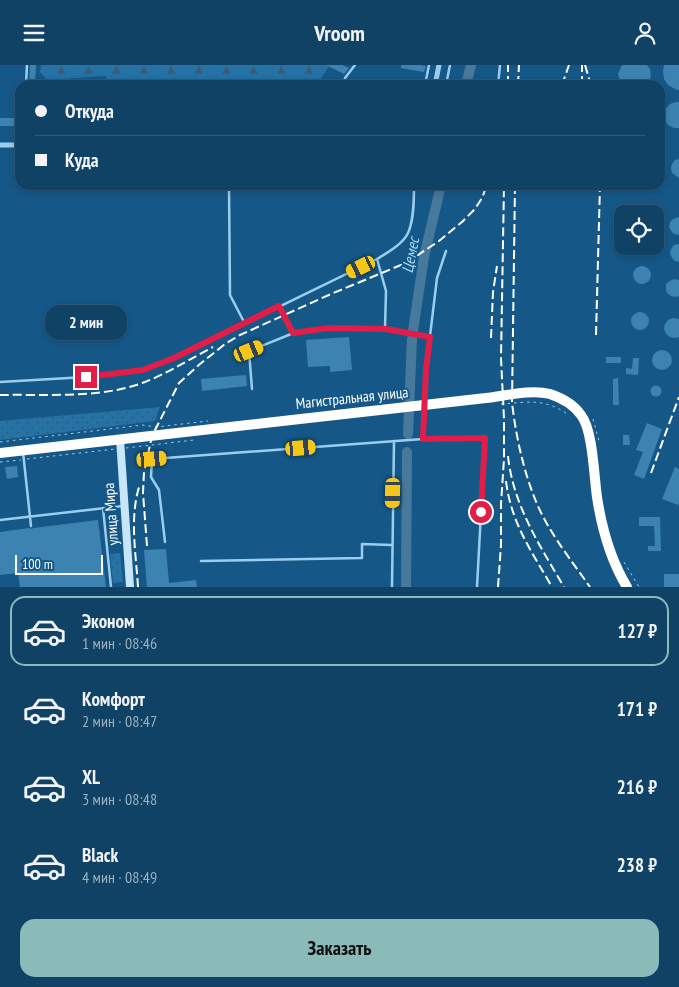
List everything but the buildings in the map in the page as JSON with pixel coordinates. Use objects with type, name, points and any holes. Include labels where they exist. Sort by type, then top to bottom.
[{"type":"highway","name":"Магистральная улица","points":[[0,453],[24,455],[120,444],[147,436],[486,398],[533,397],[549,394],[562,399],[582,416],[588,431],[597,498],[610,554],[627,587]]},
{"type":"street","points":[[436,80],[439,65]]},
{"type":"street","points":[[0,145],[15,145]]},
{"type":"street","name":"улица Мира","points":[[120,444],[130,587]]},
{"type":"lane","points":[[26,80],[27,65]]},
{"type":"lane","points":[[345,80],[354,65]]},
{"type":"lane","points":[[426,80],[429,65]]},
{"type":"lane","points":[[447,80],[450,65]]},
{"type":"lane","points":[[498,80],[500,65]]},
{"type":"lane","points":[[229,190],[230,295],[245,323]]},
{"type":"lane","points":[[0,382],[86,377],[143,370],[174,358],[392,250],[408,234],[414,208],[414,190]]},
{"type":"lane","points":[[423,439],[426,369],[437,279],[446,251]]},
{"type":"lane","points":[[377,259],[386,291],[386,329]]},
{"type":"lane","points":[[279,306],[293,333]]},
{"type":"lane","points":[[252,389],[249,351],[293,333],[328,328],[386,329],[430,337]]},
{"type":"lane","points":[[165,542],[159,491],[151,477],[152,459],[423,439],[485,438],[477,587]]},
{"type":"lane","points":[[392,587],[394,441]]},
{"type":"lane","points":[[24,455],[31,526]]},
{"type":"lane","points":[[0,520],[125,506]]},
{"type":"lane","points":[[103,508],[111,587]]},
{"type":"lane","points":[[201,561],[362,557],[362,544],[392,545]]},
{"type":"path","points":[[496,405],[533,397],[570,415]]},
{"type":"path","points":[[0,442],[143,425],[156,427],[214,420]]},
{"type":"path","points":[[0,463],[24,455],[120,444],[198,439]]},
{"type":"green space","points":[[41,65],[332,65],[329,66],[320,80],[107,80],[106,76],[47,80],[40,72]]},
{"type":"green space","points":[[160,407],[155,421],[0,440],[0,421]]},
{"type":"green space","points":[[120,553],[123,582],[113,583],[110,554]]},
{"type":"waterway","name":"Цемес","points":[[467,80],[471,65]]},
{"type":"waterway","name":"Цемес","points":[[413,331],[424,257],[440,190]]},
{"type":"waterway","name":"Цемес","points":[[408,434],[412,339]]},
{"type":"waterway","name":"Цемес","points":[[406,587],[407,452]]},
{"type":"railway","points":[[508,65],[508,80]]},
{"type":"railway","points":[[518,80],[519,65]]},
{"type":"railway","points":[[564,80],[569,65]]},
{"type":"railway","points":[[582,65],[582,80]]},
{"type":"railway","points":[[585,65],[590,80]]},
{"type":"railway","points":[[147,546],[143,493],[144,472],[152,436],[179,383],[225,344],[240,335],[401,265],[415,257],[439,241],[462,222],[475,209],[485,190]]},
{"type":"railway","points":[[498,587],[504,459],[501,358],[504,190]]},
{"type":"railway","points":[[515,190],[512,403],[518,440],[527,476],[540,511],[590,587]]},
{"type":"railway","points":[[596,335],[600,190]]},
{"type":"railway","points":[[491,338],[493,292],[497,266]]},
{"type":"railway","points":[[0,395],[92,393],[128,387],[145,382],[213,347]]},
{"type":"railway","points":[[651,473],[679,397]]},
{"type":"railway","points":[[508,456],[515,491],[522,508],[537,540],[564,587]]},
{"type":"railway","points":[[506,481],[517,524],[552,587]]},
{"type":"railway","points":[[138,587],[134,522],[140,484]]},
{"type":"route","points":[[86,377],[143,370],[174,358],[279,306],[293,333],[328,328],[386,329],[430,337],[426,369],[423,439],[485,438],[481,512]]}]
